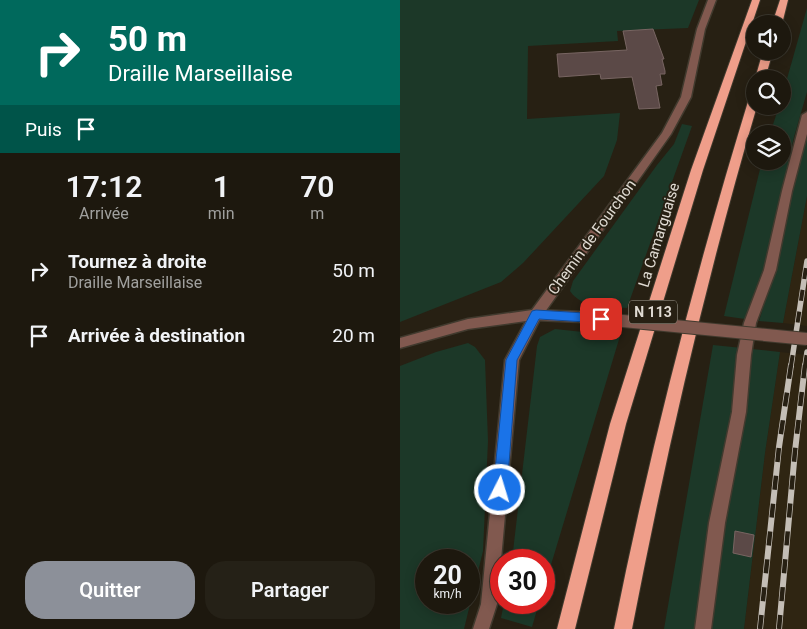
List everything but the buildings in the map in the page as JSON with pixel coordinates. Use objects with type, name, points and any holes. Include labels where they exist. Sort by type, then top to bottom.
[{"type":"highway","name":"La Camarguaise","points":[[566,629],[618,424],[697,170],[756,0]]},
{"type":"highway","points":[[780,15],[784,0]]},
{"type":"highway","name":"N 113","points":[[623,629],[642,528],[695,308],[749,115]]},
{"type":"street","name":"Chemin de Fourchon","points":[[481,629],[489,604],[512,360],[536,315],[666,134],[686,97],[701,29],[712,0]]},
{"type":"street","points":[[704,629],[717,523],[739,412],[744,355],[750,323],[770,270],[787,191],[807,115]]},
{"type":"street","points":[[400,343],[468,324],[536,315],[582,317],[807,339]]},
{"type":"shaded area","points":[[807,196],[807,326],[783,323]]},
{"type":"shaded area","points":[[780,352],[807,355],[807,629],[744,629],[765,453]]},
{"type":"green space","points":[[400,0],[699,0],[688,28],[617,31],[618,41],[528,46],[527,119],[620,113],[617,140],[604,176],[523,263],[501,282],[400,322]]},
{"type":"green space","points":[[807,8],[807,92],[791,150],[791,125],[773,125],[776,115],[791,115],[791,70],[789,70]]},
{"type":"green space","points":[[682,124],[692,126],[627,308],[595,306],[581,301],[570,291],[573,281],[674,144]]},
{"type":"green space","points":[[807,138],[807,196],[783,323],[759,321],[772,276]]},
{"type":"green space","points":[[760,170],[786,170],[765,264],[745,319],[724,316]]},
{"type":"green space","points":[[555,329],[620,336],[555,552],[555,549],[513,549],[537,346],[540,337]]},
{"type":"green space","points":[[468,343],[475,347],[485,360],[488,441],[483,551],[480,563],[480,549],[415,549],[415,614],[468,614],[464,629],[400,629],[400,366],[436,352]]},
{"type":"green space","points":[[713,345],[780,352],[765,453],[744,629],[664,629]]},
{"type":"green space","points":[[502,614],[536,614],[532,627],[501,618]]},
{"type":"railway","points":[[791,366],[807,261]]},
{"type":"railway","points":[[805,366],[807,352]]},
{"type":"railway","points":[[760,629],[779,447],[791,365]]},
{"type":"railway","points":[[779,629],[795,451],[805,365]]},
{"type":"route","points":[[500,490],[512,360],[536,315],[601,319]]}]
